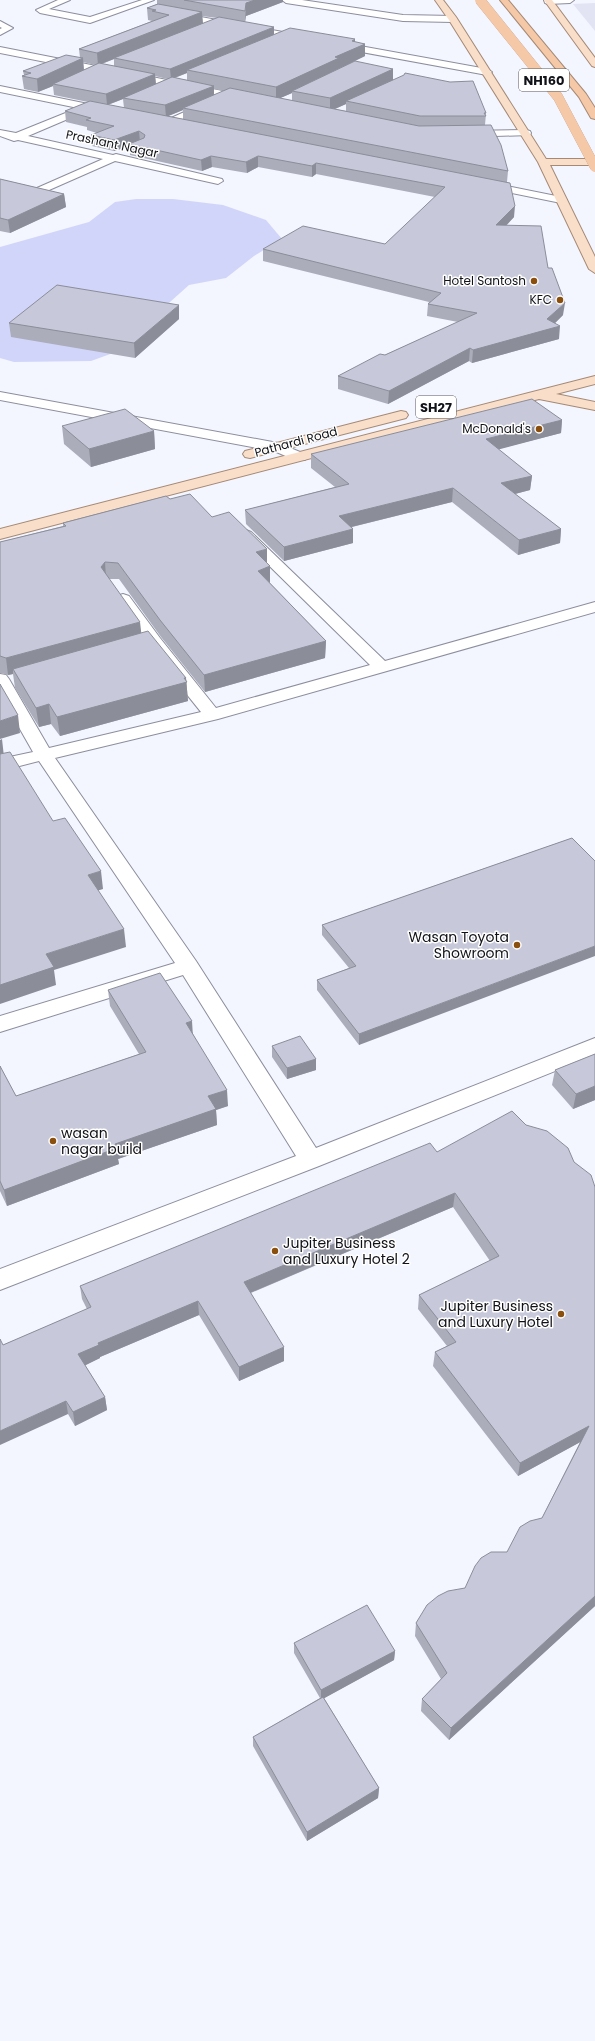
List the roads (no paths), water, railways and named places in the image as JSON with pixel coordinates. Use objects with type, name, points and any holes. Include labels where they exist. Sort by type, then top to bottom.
[{"type":"highway","name":"NH160","points":[[480,0],[558,97],[595,167]]},
{"type":"highway","name":"NH160","points":[[504,0],[583,96],[595,116]]},
{"type":"main road","points":[[439,0],[453,19],[526,133],[595,269]]},
{"type":"main road","points":[[548,0],[595,64]]},
{"type":"main road","points":[[542,162],[595,162]]},
{"type":"main road","name":"SH27","points":[[434,408],[595,370]]},
{"type":"main road","points":[[0,534],[595,380]]},
{"type":"main road","points":[[532,396],[562,399],[595,406]]},
{"type":"main road","name":"Pathardi Road","points":[[0,522],[410,413]]},
{"type":"street","points":[[66,0],[40,10],[90,20],[150,0]]},
{"type":"street","points":[[286,0],[404,18],[453,19]]},
{"type":"street","points":[[548,0],[570,0]]},
{"type":"street","points":[[162,13],[487,72]]},
{"type":"street","points":[[0,24],[9,28],[0,32]]},
{"type":"street","points":[[204,29],[218,24]]},
{"type":"street","points":[[274,42],[289,36]]},
{"type":"street","points":[[0,50],[258,100]]},
{"type":"street","points":[[372,61],[387,54]]},
{"type":"street","points":[[85,76],[120,62]]},
{"type":"street","points":[[158,90],[187,78]]},
{"type":"street","points":[[0,90],[114,111]]},
{"type":"street","points":[[38,97],[52,91]]},
{"type":"street","points":[[180,126],[161,122],[231,95]]},
{"type":"street","points":[[0,144],[88,107]]},
{"type":"street","name":"Prashant Nagar","points":[[0,133],[218,181]]},
{"type":"street","points":[[457,134],[526,133]]},
{"type":"street","points":[[0,186],[28,192],[40,191],[132,149]]},
{"type":"street","points":[[468,182],[561,200]]},
{"type":"street","points":[[0,396],[278,447],[300,457]]},
{"type":"street","points":[[237,526],[383,668]]},
{"type":"street","points":[[112,583],[146,644],[212,715]]},
{"type":"street","points":[[0,765],[212,715],[595,607]]},
{"type":"street","points":[[7,681],[44,755],[188,966],[311,1160]]},
{"type":"street","points":[[0,1024],[188,966]]},
{"type":"street","points":[[0,1280],[311,1160],[595,1046]]},
{"type":"water","points":[[136,199],[173,199],[223,205],[266,220],[282,239],[254,256],[226,278],[189,285],[113,353],[91,361],[14,362],[0,358],[0,247],[89,222],[115,202]]},
{"type":"place","name":"Hotel Santosh","points":[[534,281]]},
{"type":"place","name":"KFC","points":[[560,300]]},
{"type":"place","name":"McDonald's","points":[[539,429]]},
{"type":"place","name":"Wasan Toyota Showroom","points":[[517,945]]},
{"type":"place","name":"wasan nagar build","points":[[53,1141]]},
{"type":"place","name":"Jupiter Business and Luxury Hotel 2","points":[[275,1251]]},
{"type":"place","name":"Jupiter Business and Luxury Hotel","points":[[561,1314]]}]
